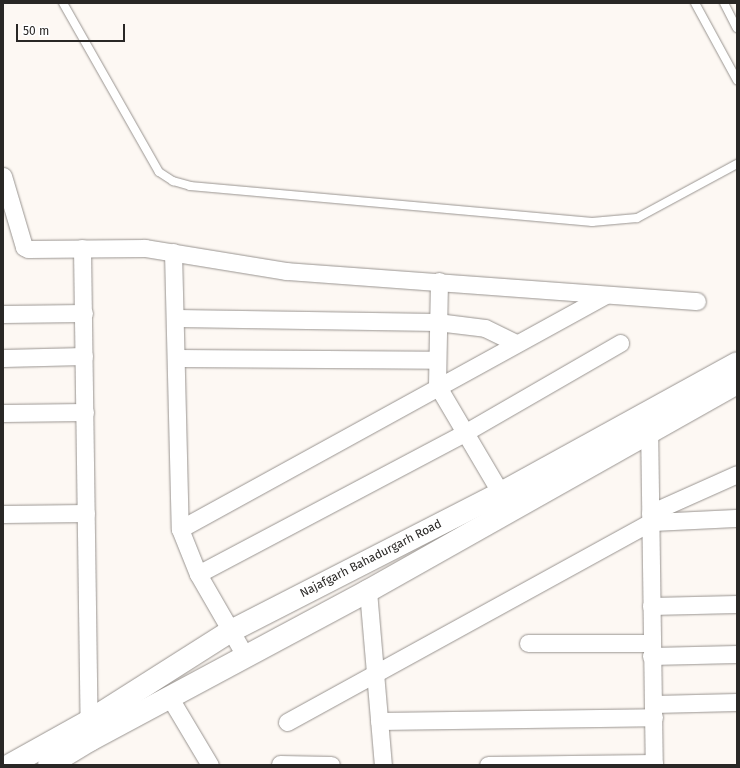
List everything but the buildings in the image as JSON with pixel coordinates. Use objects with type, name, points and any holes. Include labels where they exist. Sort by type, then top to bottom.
[{"type":"main road","name":"Najafgarh Bahadurgarh Road","points":[[10,765],[89,721],[231,631],[506,501],[649,422],[737,363]]},
{"type":"main road","name":"Najafgarh Bahadurgarh Road","points":[[649,422],[737,383]]},
{"type":"main road","name":"Najafgarh Bahadurgarh Road","points":[[49,765],[90,740],[368,591],[506,501]]},
{"type":"street","points":[[3,176],[10,228],[26,249],[128,247],[173,252],[286,271],[697,301]]},
{"type":"street","points":[[82,248],[89,721]]},
{"type":"street","points":[[173,252],[177,318],[180,529],[198,574],[246,657]]},
{"type":"street","points":[[439,282],[436,360],[437,385],[506,501]]},
{"type":"street","points":[[180,529],[437,385],[605,294]]},
{"type":"street","points":[[3,314],[84,313]]},
{"type":"street","points":[[177,318],[437,322],[485,328],[516,343]]},
{"type":"street","points":[[198,574],[466,432],[620,343]]},
{"type":"street","points":[[3,358],[84,356]]},
{"type":"street","points":[[177,358],[436,360]]},
{"type":"street","points":[[3,413],[85,412]]},
{"type":"street","points":[[488,765],[654,764],[654,711],[651,649],[649,422]]},
{"type":"street","points":[[287,722],[650,518],[737,474]]},
{"type":"street","points":[[3,514],[86,513]]},
{"type":"street","points":[[650,518],[737,518]]},
{"type":"street","points":[[368,591],[383,765]]},
{"type":"street","points":[[651,606],[737,604]]},
{"type":"street","points":[[528,643],[737,654]]},
{"type":"street","points":[[170,698],[210,765]]},
{"type":"street","points":[[379,721],[654,711],[737,702]]},
{"type":"street","points":[[280,764],[331,765]]},
{"type":"lane","points":[[63,3],[159,172],[173,181],[190,186],[592,222],[637,218],[737,164]]},
{"type":"lane","points":[[695,3],[737,80]]},
{"type":"lane","points":[[724,3],[737,28]]}]
